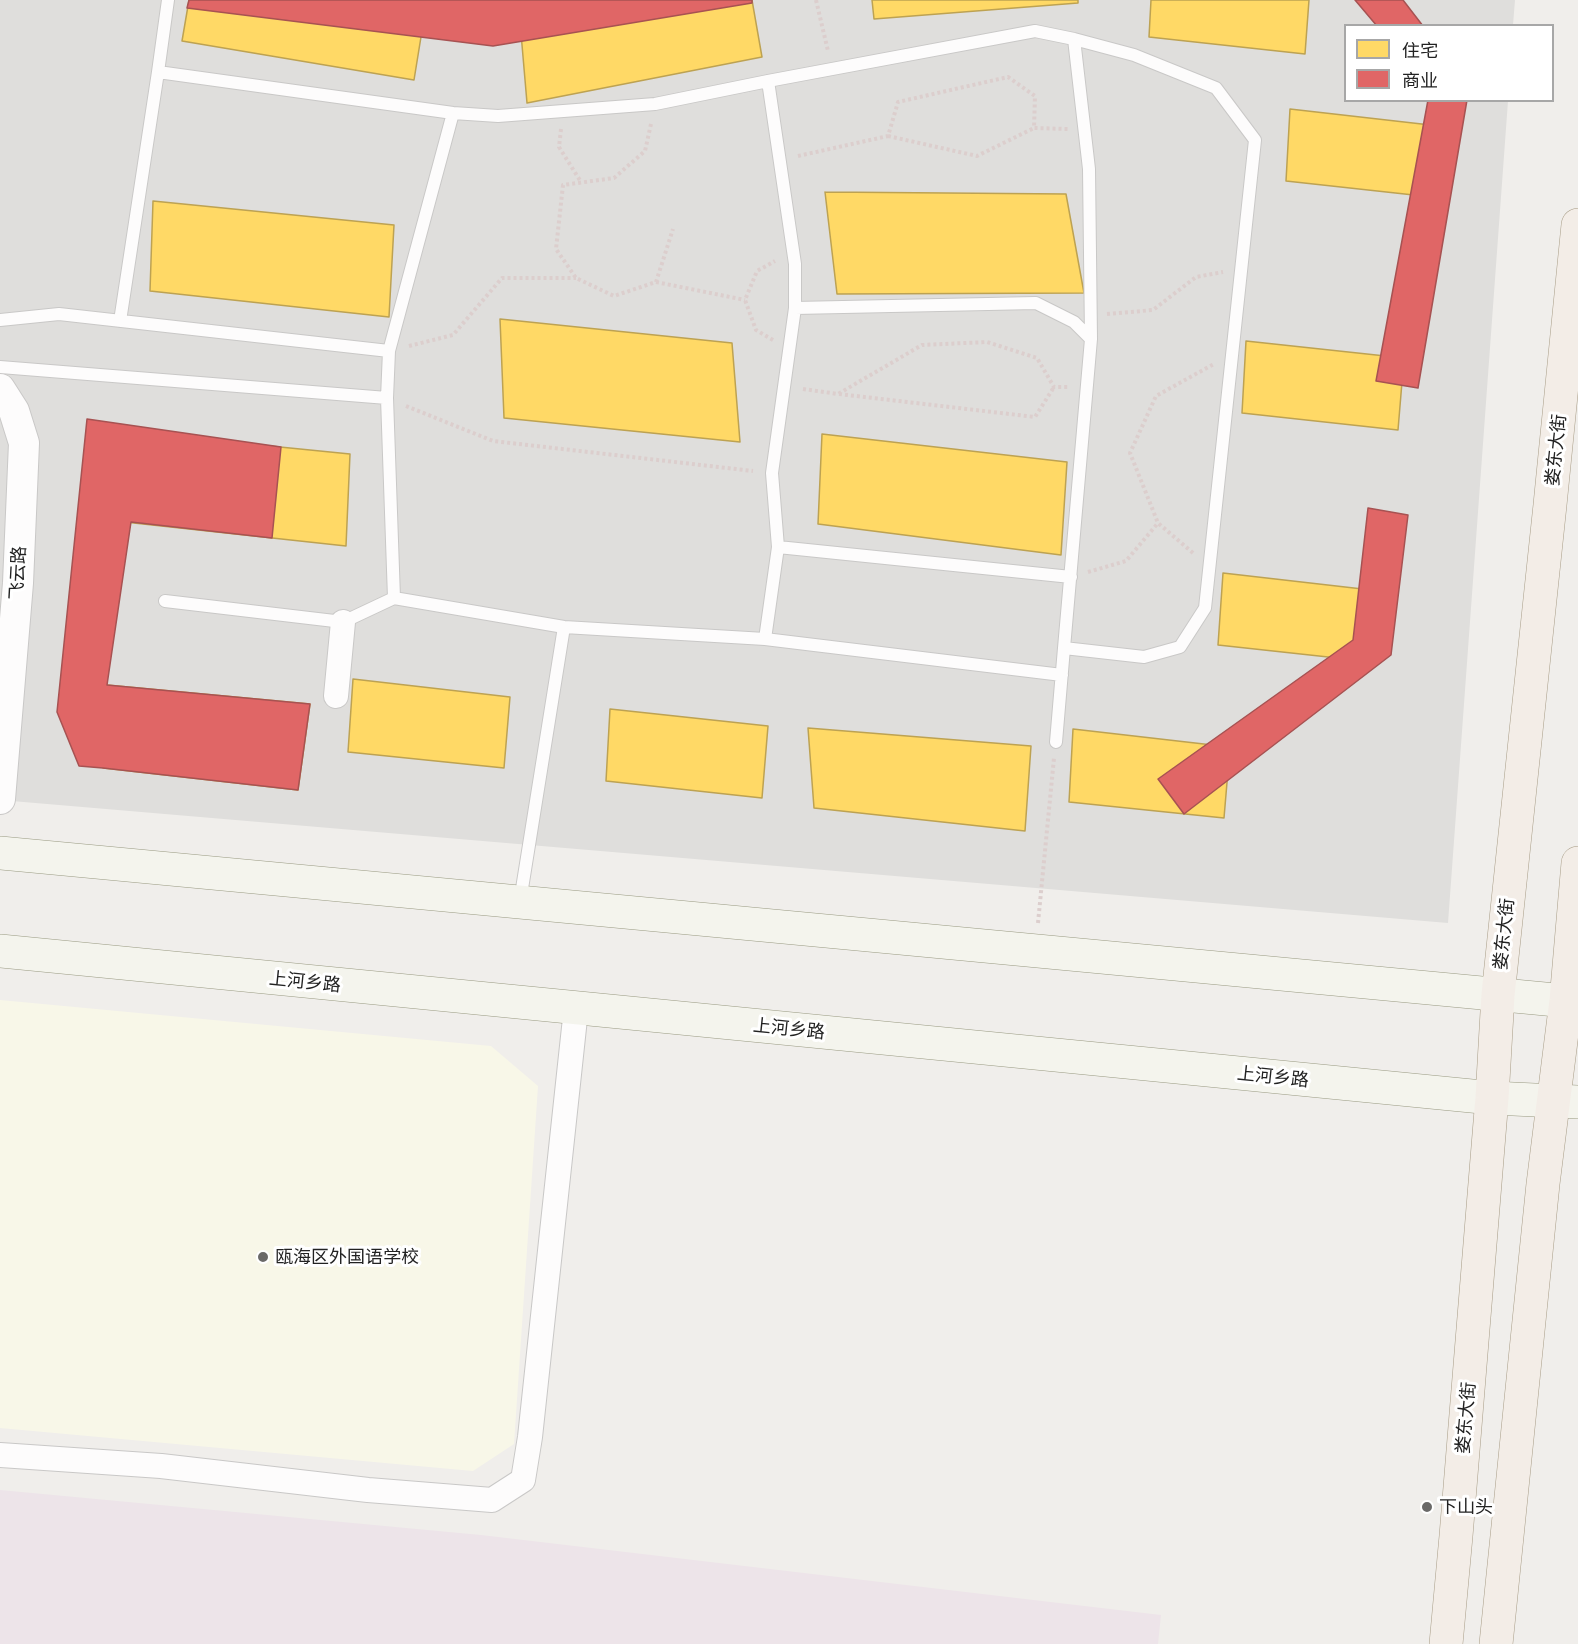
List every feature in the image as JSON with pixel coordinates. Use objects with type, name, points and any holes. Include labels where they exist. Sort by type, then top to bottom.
[{"type":"main road","name":"娄东大街","points":[[1446,1644],[1492,1098],[1498,995],[1578,225]]},
{"type":"main road","points":[[0,853],[1572,1002]]},
{"type":"main road","points":[[1496,1644],[1565,1101],[1578,863]]},
{"type":"main road","name":"上河乡路","points":[[0,951],[1492,1098],[1565,1101]]},
{"type":"street","name":"飞云路","points":[[0,389],[14,411],[24,443],[18,583],[0,799]]},
{"type":"street","points":[[336,696],[343,622]]},
{"type":"street","points":[[0,1455],[161,1466],[368,1490],[492,1500],[523,1480],[530,1437],[576,1009]]},
{"type":"lane","points":[[120,321],[168,0]]},
{"type":"lane","points":[[159,72],[453,113],[498,116],[655,104],[1035,31],[1134,55],[1216,88],[1255,140],[1205,608],[1180,647],[1144,657],[1064,648]]},
{"type":"lane","points":[[1056,742],[1091,339],[1089,169],[1074,39]]},
{"type":"lane","points":[[765,639],[778,547],[772,473],[795,308],[795,264],[768,81]]},
{"type":"lane","points":[[394,598],[387,398],[389,351],[453,113]]},
{"type":"lane","points":[[795,308],[1036,303],[1074,322],[1091,339]]},
{"type":"lane","points":[[0,320],[59,315],[389,351]]},
{"type":"lane","points":[[0,367],[387,398]]},
{"type":"lane","points":[[778,547],[1071,577]]},
{"type":"lane","points":[[165,601],[343,622],[394,598],[564,627],[765,639],[1062,675]]},
{"type":"lane","points":[[519,902],[564,627]]},
{"type":"path","points":[[816,0],[833,69]]},
{"type":"path","points":[[888,136],[898,102],[1008,76],[1035,96],[1034,128]]},
{"type":"path","points":[[576,278],[556,249],[563,185],[615,178],[645,151],[655,104]]},
{"type":"path","points":[[564,111],[559,147],[581,182]]},
{"type":"path","points":[[780,160],[888,136],[977,156],[1034,128],[1085,130]]},
{"type":"path","points":[[656,282],[673,229]]},
{"type":"path","points":[[789,350],[756,330],[745,300],[757,271],[793,252]]},
{"type":"path","points":[[1091,316],[1153,310],[1196,277],[1241,269]]},
{"type":"path","points":[[389,351],[453,335],[502,278],[576,278],[614,296],[656,282],[745,300]]},
{"type":"path","points":[[838,394],[922,345],[987,342],[1037,358],[1054,387]]},
{"type":"path","points":[[1209,568],[1158,522],[1130,453],[1156,396],[1232,354]]},
{"type":"path","points":[[784,387],[1035,417],[1054,387]]},
{"type":"path","points":[[1054,387],[1087,388]]},
{"type":"path","points":[[387,398],[493,441],[772,473]]},
{"type":"path","points":[[1071,577],[1126,561],[1158,522]]},
{"type":"path","points":[[1035,951],[1056,742]]},
{"type":"shaded area","points":[[0,0],[1515,0],[1513,24],[1344,24],[1344,102],[1508,102],[1448,923],[0,800]]},
{"type":"shaded area","name":"瓯海区外国语学校","points":[[0,1000],[491,1046],[538,1086],[514,1444],[473,1471],[0,1428]]},
{"type":"shaded area","points":[[0,1490],[481,1535],[1161,1615],[1158,1644],[0,1644]]},
{"type":"building: 住宅","points":[[189,0],[427,0],[414,80],[182,41]]},
{"type":"building: 住宅","points":[[566,0],[752,0],[762,57],[527,103],[519,10]]},
{"type":"building: 住宅","points":[[872,0],[1078,0],[1078,3],[874,19]]},
{"type":"building: 住宅","points":[[1151,0],[1309,0],[1305,54],[1149,37]]},
{"type":"building: 住宅","points":[[1290,109],[1448,127],[1441,198],[1286,181]]},
{"type":"building: 住宅","points":[[825,192],[1066,194],[1084,293],[837,294]]},
{"type":"building: 住宅","points":[[153,201],[394,225],[389,317],[150,291]]},
{"type":"building: 住宅","points":[[500,319],[732,343],[740,442],[504,418]]},
{"type":"building: 住宅","points":[[1246,341],[1404,358],[1398,430],[1242,413]]},
{"type":"building: 住宅","points":[[110,430],[350,454],[346,546],[106,520]]},
{"type":"building: 住宅","points":[[822,434],[1067,462],[1061,555],[818,524]]},
{"type":"building: 住宅","points":[[1223,573],[1380,591],[1374,662],[1218,645]]},
{"type":"building: 住宅","points":[[353,679],[510,697],[504,768],[348,752]]},
{"type":"building: 住宅","points":[[107,685],[310,704],[298,790],[103,768]]},
{"type":"building: 住宅","points":[[610,709],[768,726],[762,798],[606,781]]},
{"type":"building: 住宅","points":[[808,728],[1031,746],[1025,831],[814,808]]},
{"type":"building: 住宅","points":[[1073,729],[1230,747],[1224,818],[1069,802]]},
{"type":"building: 商业","points":[[189,0],[752,0],[752,3],[493,46],[187,8]]},
{"type":"building: 商业","points":[[1355,0],[1403,0],[1421,24],[1375,24]]},
{"type":"building: 商业","points":[[1428,102],[1467,102],[1418,388],[1376,381]]},
{"type":"building: 商业","points":[[87,419],[281,447],[272,538],[131,522],[107,685],[310,704],[298,790],[79,766],[57,712]]},
{"type":"building: 商业","points":[[1368,508],[1408,515],[1391,655],[1184,814],[1158,779],[1353,640]]},
{"type":"place","name":"瓯海区外国语学校","points":[[263,1257]]},
{"type":"place","name":"下山头","points":[[1427,1507]]}]
